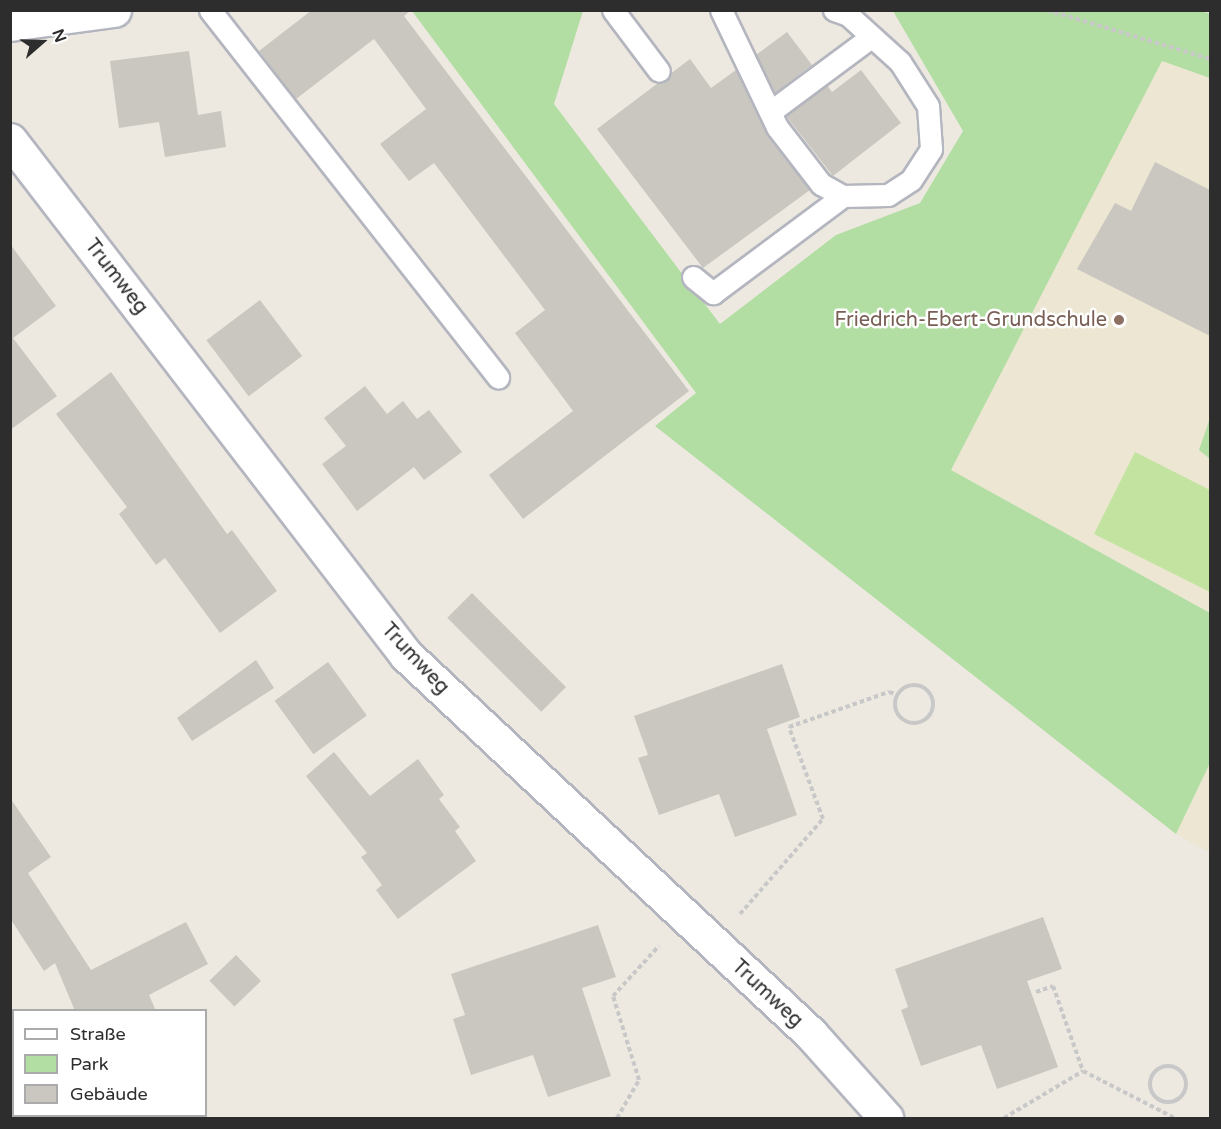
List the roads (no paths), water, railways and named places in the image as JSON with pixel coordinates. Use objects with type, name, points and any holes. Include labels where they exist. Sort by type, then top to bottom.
[{"type":"street","points":[[10,24],[114,10]]},
{"type":"street","name":"Trumweg","points":[[10,140],[406,655],[811,1034],[886,1119]]},
{"type":"lane","points":[[210,10],[498,377]]},
{"type":"lane","points":[[613,10],[659,71]]},
{"type":"lane","points":[[721,10],[770,112],[821,184],[843,196],[888,195],[911,180],[931,149],[928,106],[900,62],[848,15],[834,10]]},
{"type":"lane","points":[[770,112],[871,37]]},
{"type":"lane","points":[[693,278],[713,293],[843,196]]},
{"type":"place","name":"Friedrich-Ebert-Grundschule","points":[[1119,320]]}]
